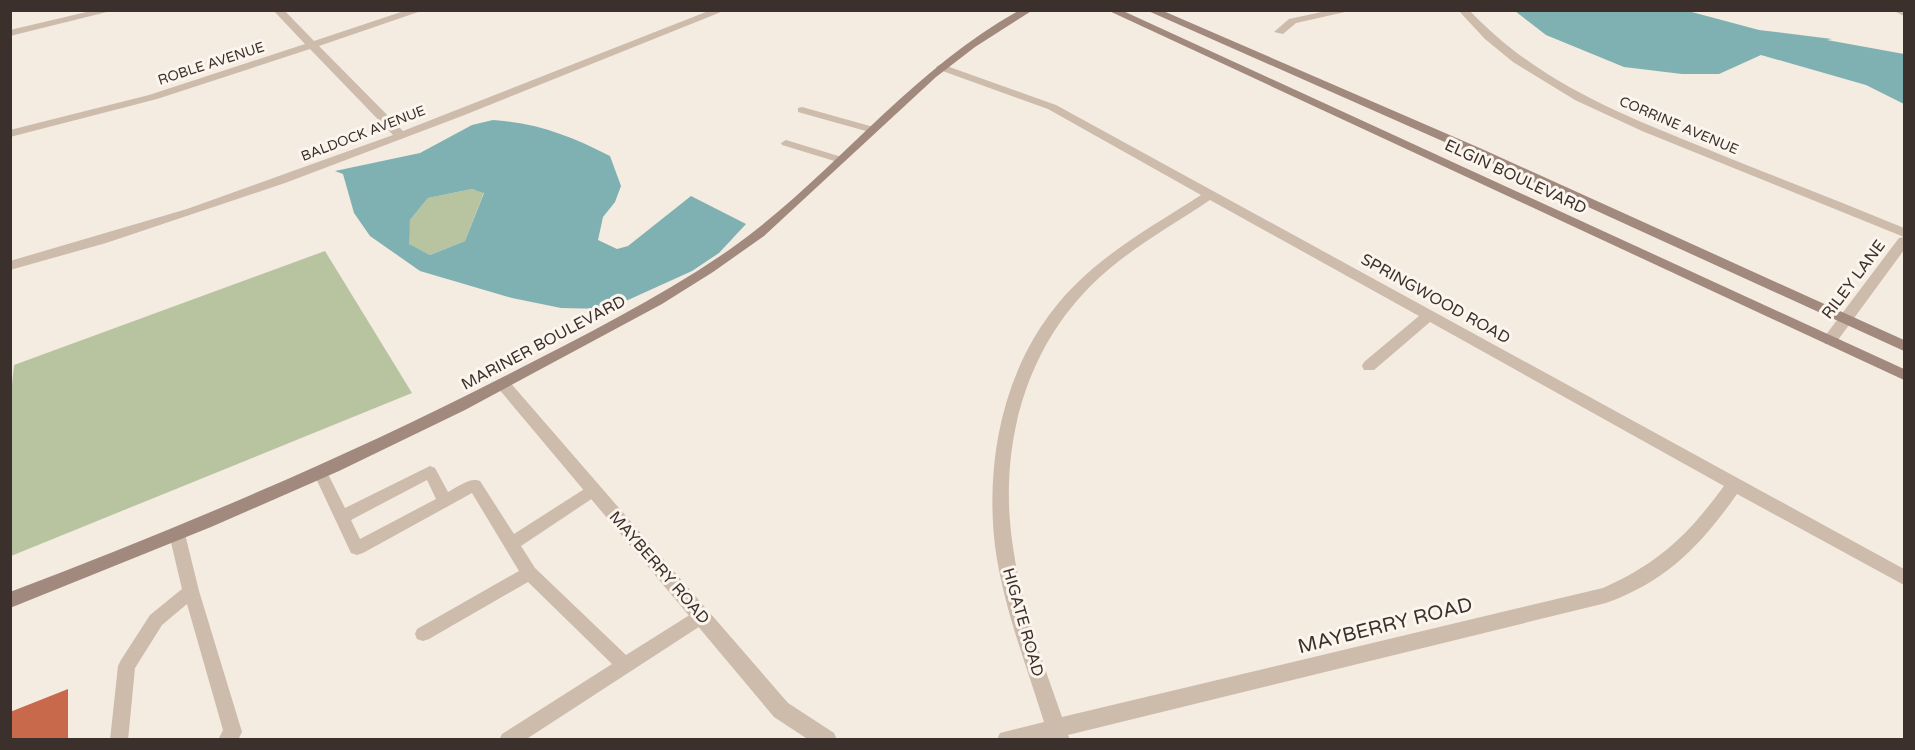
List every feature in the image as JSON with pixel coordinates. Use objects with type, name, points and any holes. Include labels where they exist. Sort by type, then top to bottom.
[{"type":"main road","name":"MARINER BOULEVARD","points":[[10,600],[177,534],[320,472],[503,384],[627,319],[691,281],[783,214],[941,67],[979,39],[1028,10]]},
{"type":"main road","name":"ELGIN BOULEVARD","points":[[1112,10],[1905,375]]},
{"type":"main road","name":"ELGIN BOULEVARD","points":[[1151,10],[1478,152],[1905,346]]},
{"type":"street","points":[[10,33],[110,10]]},
{"type":"street","points":[[278,10],[400,135]]},
{"type":"street","name":"ROBLE AVENUE","points":[[10,134],[153,97],[419,10]]},
{"type":"street","name":"BALDOCK AVENUE","points":[[10,266],[209,206],[400,135],[722,10]]},
{"type":"street","points":[[1279,32],[1293,21],[1349,10]]},
{"type":"street","name":"CORRINE AVENUE","points":[[1463,10],[1490,39],[1513,57],[1572,94],[1645,128],[1905,233]]},
{"type":"street","points":[[1897,10],[1905,13]]},
{"type":"street","name":"SPRINGWOOD ROAD","points":[[941,67],[1052,106],[1905,578]]},
{"type":"street","name":"HIGATE ROAD","points":[[1058,734],[1014,595],[1004,547],[1000,503],[1001,462],[1008,420],[1020,380],[1037,346],[1055,318],[1078,290],[1131,246],[1211,194]]},
{"type":"street","name":"RILEY LANE","points":[[1830,340],[1844,318],[1905,240]]},
{"type":"street","points":[[1369,366],[1429,315]]},
{"type":"street","name":"MAYBERRY ROAD","points":[[503,384],[781,710],[827,740]]},
{"type":"street","name":"MAYBERRY ROAD","points":[[1006,740],[1058,734],[1606,595],[1642,580],[1672,560],[1698,535],[1735,484]]},
{"type":"lane","points":[[802,110],[873,130]]},
{"type":"lane","points":[[786,142],[841,160]]},
{"type":"lane","points":[[320,472],[357,548],[413,512],[445,501],[475,485],[529,573],[625,665]]},
{"type":"lane","points":[[342,517],[401,490],[430,472],[445,501]]},
{"type":"lane","points":[[511,544],[594,490]]},
{"type":"lane","points":[[177,534],[233,732],[227,740]]},
{"type":"lane","points":[[423,634],[529,573]]},
{"type":"lane","points":[[119,740],[127,666],[156,620],[192,591]]},
{"type":"lane","points":[[508,740],[702,616]]},
{"type":"green space","points":[[472,189],[484,192],[465,241],[430,255],[408,244],[410,220],[428,198]]},
{"type":"green space","points":[[325,251],[412,393],[11,556],[10,403],[14,365]]},
{"type":"water","points":[[1515,11],[1688,11],[1759,30],[1832,39],[1827,40],[1904,54],[1904,104],[1866,85],[1761,55],[1719,74],[1682,74],[1624,67],[1546,35]]},
{"type":"water","points":[[493,120],[540,127],[582,142],[610,156],[621,186],[615,202],[603,217],[598,240],[617,249],[628,246],[691,196],[746,224],[719,253],[692,271],[607,309],[561,308],[512,298],[420,271],[370,236],[354,213],[343,174],[335,171],[420,153],[472,125]],"holes":[[[472,189],[484,193],[465,241],[430,255],[409,244],[410,220],[428,198]]]},
{"type":"building","points":[[68,689],[68,740],[10,740],[10,712]]}]
